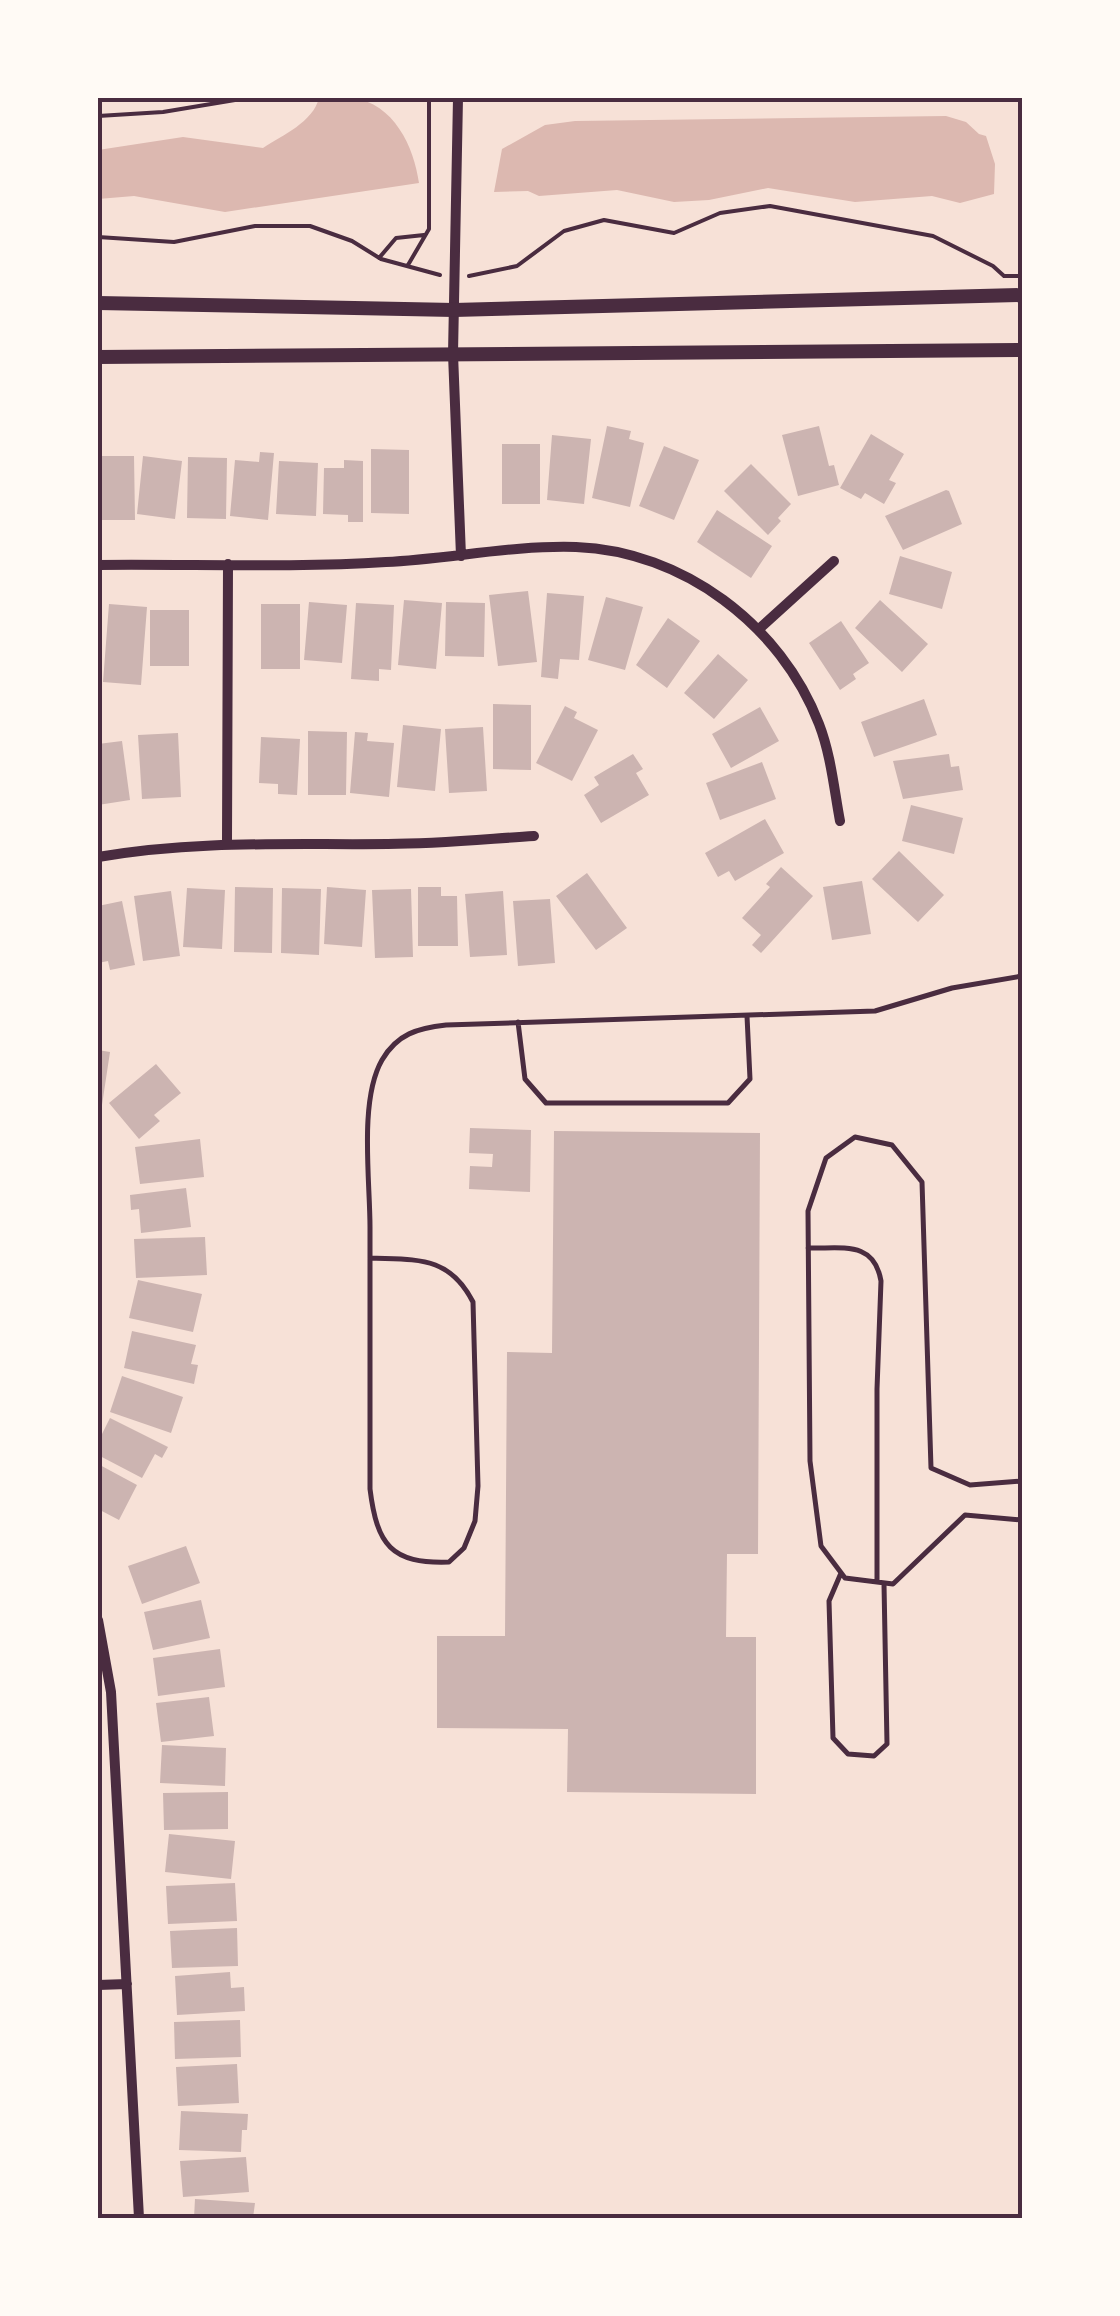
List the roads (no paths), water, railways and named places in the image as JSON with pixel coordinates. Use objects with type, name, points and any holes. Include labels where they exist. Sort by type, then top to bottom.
[{"type":"main road","points":[[98,302],[454,310],[1022,294]]},
{"type":"main road","points":[[98,356],[1022,350]]},
{"type":"street","points":[[458,98],[453,354],[461,556]]},
{"type":"street","points":[[98,564],[359,564],[575,547],[624,552],[676,571],[720,596],[759,630],[804,689],[820,728],[840,821]]},
{"type":"street","points":[[759,630],[834,560]]},
{"type":"street","points":[[226,842],[228,564]]},
{"type":"street","points":[[98,857],[226,842],[392,844],[534,836]]},
{"type":"street","points":[[98,1620],[111,1692],[140,2218]]},
{"type":"street","points":[[98,1985],[127,1984]]},
{"type":"lane","points":[[370,1258],[424,1260],[449,1270],[465,1286],[472,1302],[475,1521],[464,1548],[449,1562],[421,1563],[401,1557],[384,1543],[374,1519],[370,1490],[370,1258],[370,1107],[374,1078],[383,1058],[400,1037],[422,1028],[518,1022],[874,1011],[952,988],[1022,976]]},
{"type":"lane","points":[[518,1022],[524,1079],[546,1103],[728,1103],[750,1079],[746,1014]]},
{"type":"lane","points":[[1022,1481],[970,1485],[932,1468],[922,1182],[892,1145],[855,1137],[826,1158],[808,1210],[810,1461],[821,1546],[845,1578],[893,1584],[966,1514],[1022,1520]]},
{"type":"lane","points":[[808,1248],[862,1250],[878,1264],[881,1281],[877,1388],[887,1744],[874,1756],[848,1754],[833,1738],[829,1601],[841,1573]]}]
